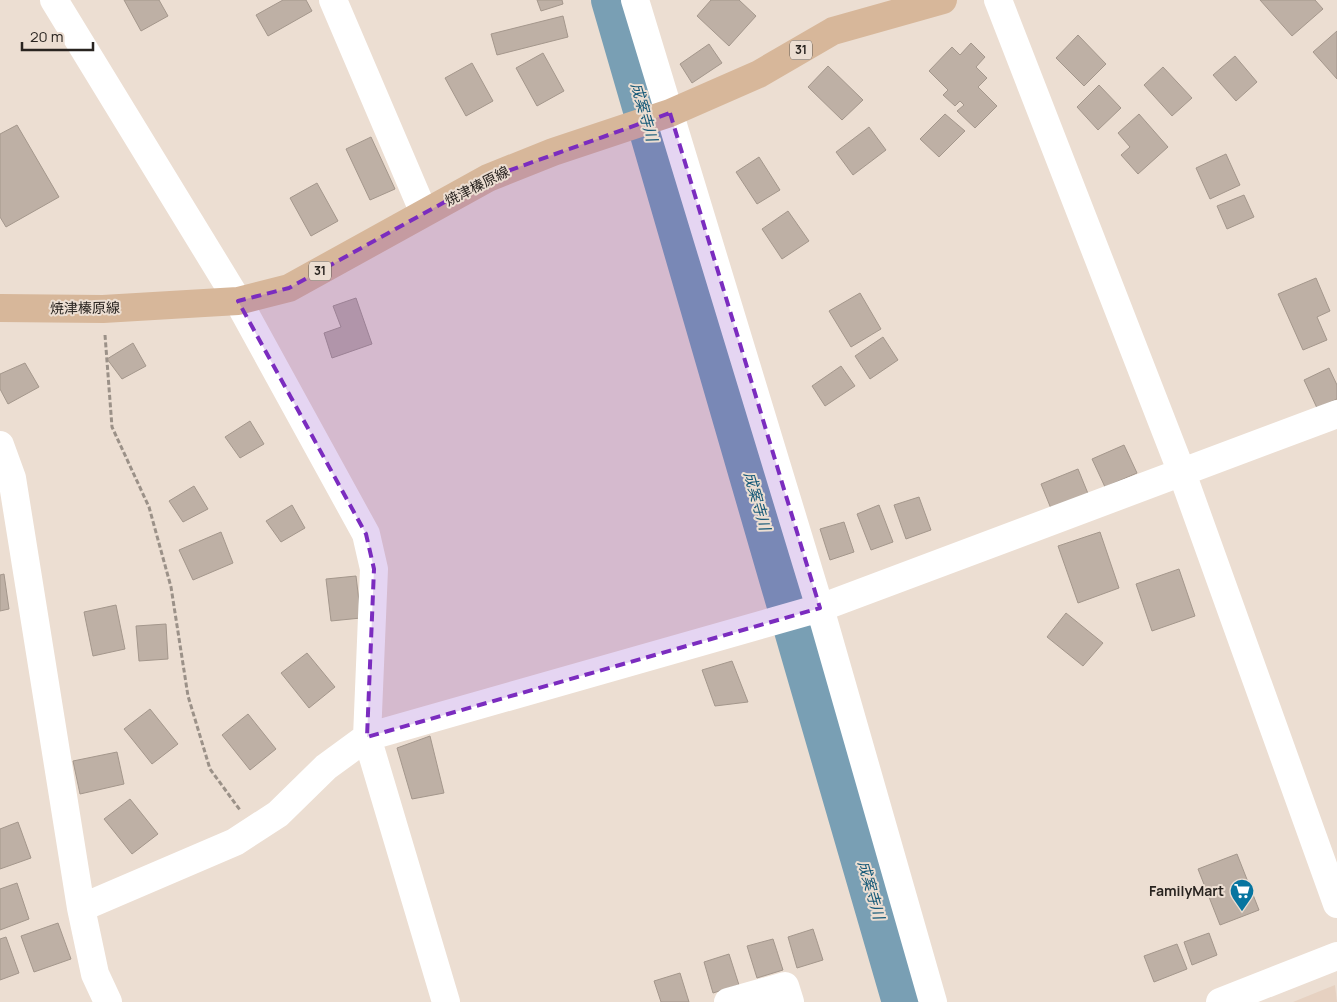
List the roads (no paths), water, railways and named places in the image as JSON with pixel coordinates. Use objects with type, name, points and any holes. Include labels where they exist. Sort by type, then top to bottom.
[{"type":"main road","name":"焼津榛原線","points":[[0,308],[103,309],[238,301],[289,288],[488,178],[614,131],[667,114],[759,74],[833,31],[943,0]]},
{"type":"street","points":[[54,0],[238,301],[366,534],[374,570],[367,737],[446,1002]]},
{"type":"street","points":[[333,0],[424,213]]},
{"type":"street","points":[[635,0],[667,114],[933,1002]]},
{"type":"street","points":[[998,0],[1182,473],[1337,904]]},
{"type":"street","points":[[81,908],[235,842],[278,814],[326,767],[367,737],[815,609],[1337,414]]},
{"type":"street","points":[[0,445],[12,478],[81,908],[95,974],[108,1002]]},
{"type":"street","points":[[1220,1002],[1337,956]]},
{"type":"street","points":[[728,1002],[785,986],[790,1002]]},
{"type":"waterway","name":"成案寺川","points":[[612,0],[903,1002]]},
{"type":"place","name":"FamilyMart","points":[[1242,912]]}]
